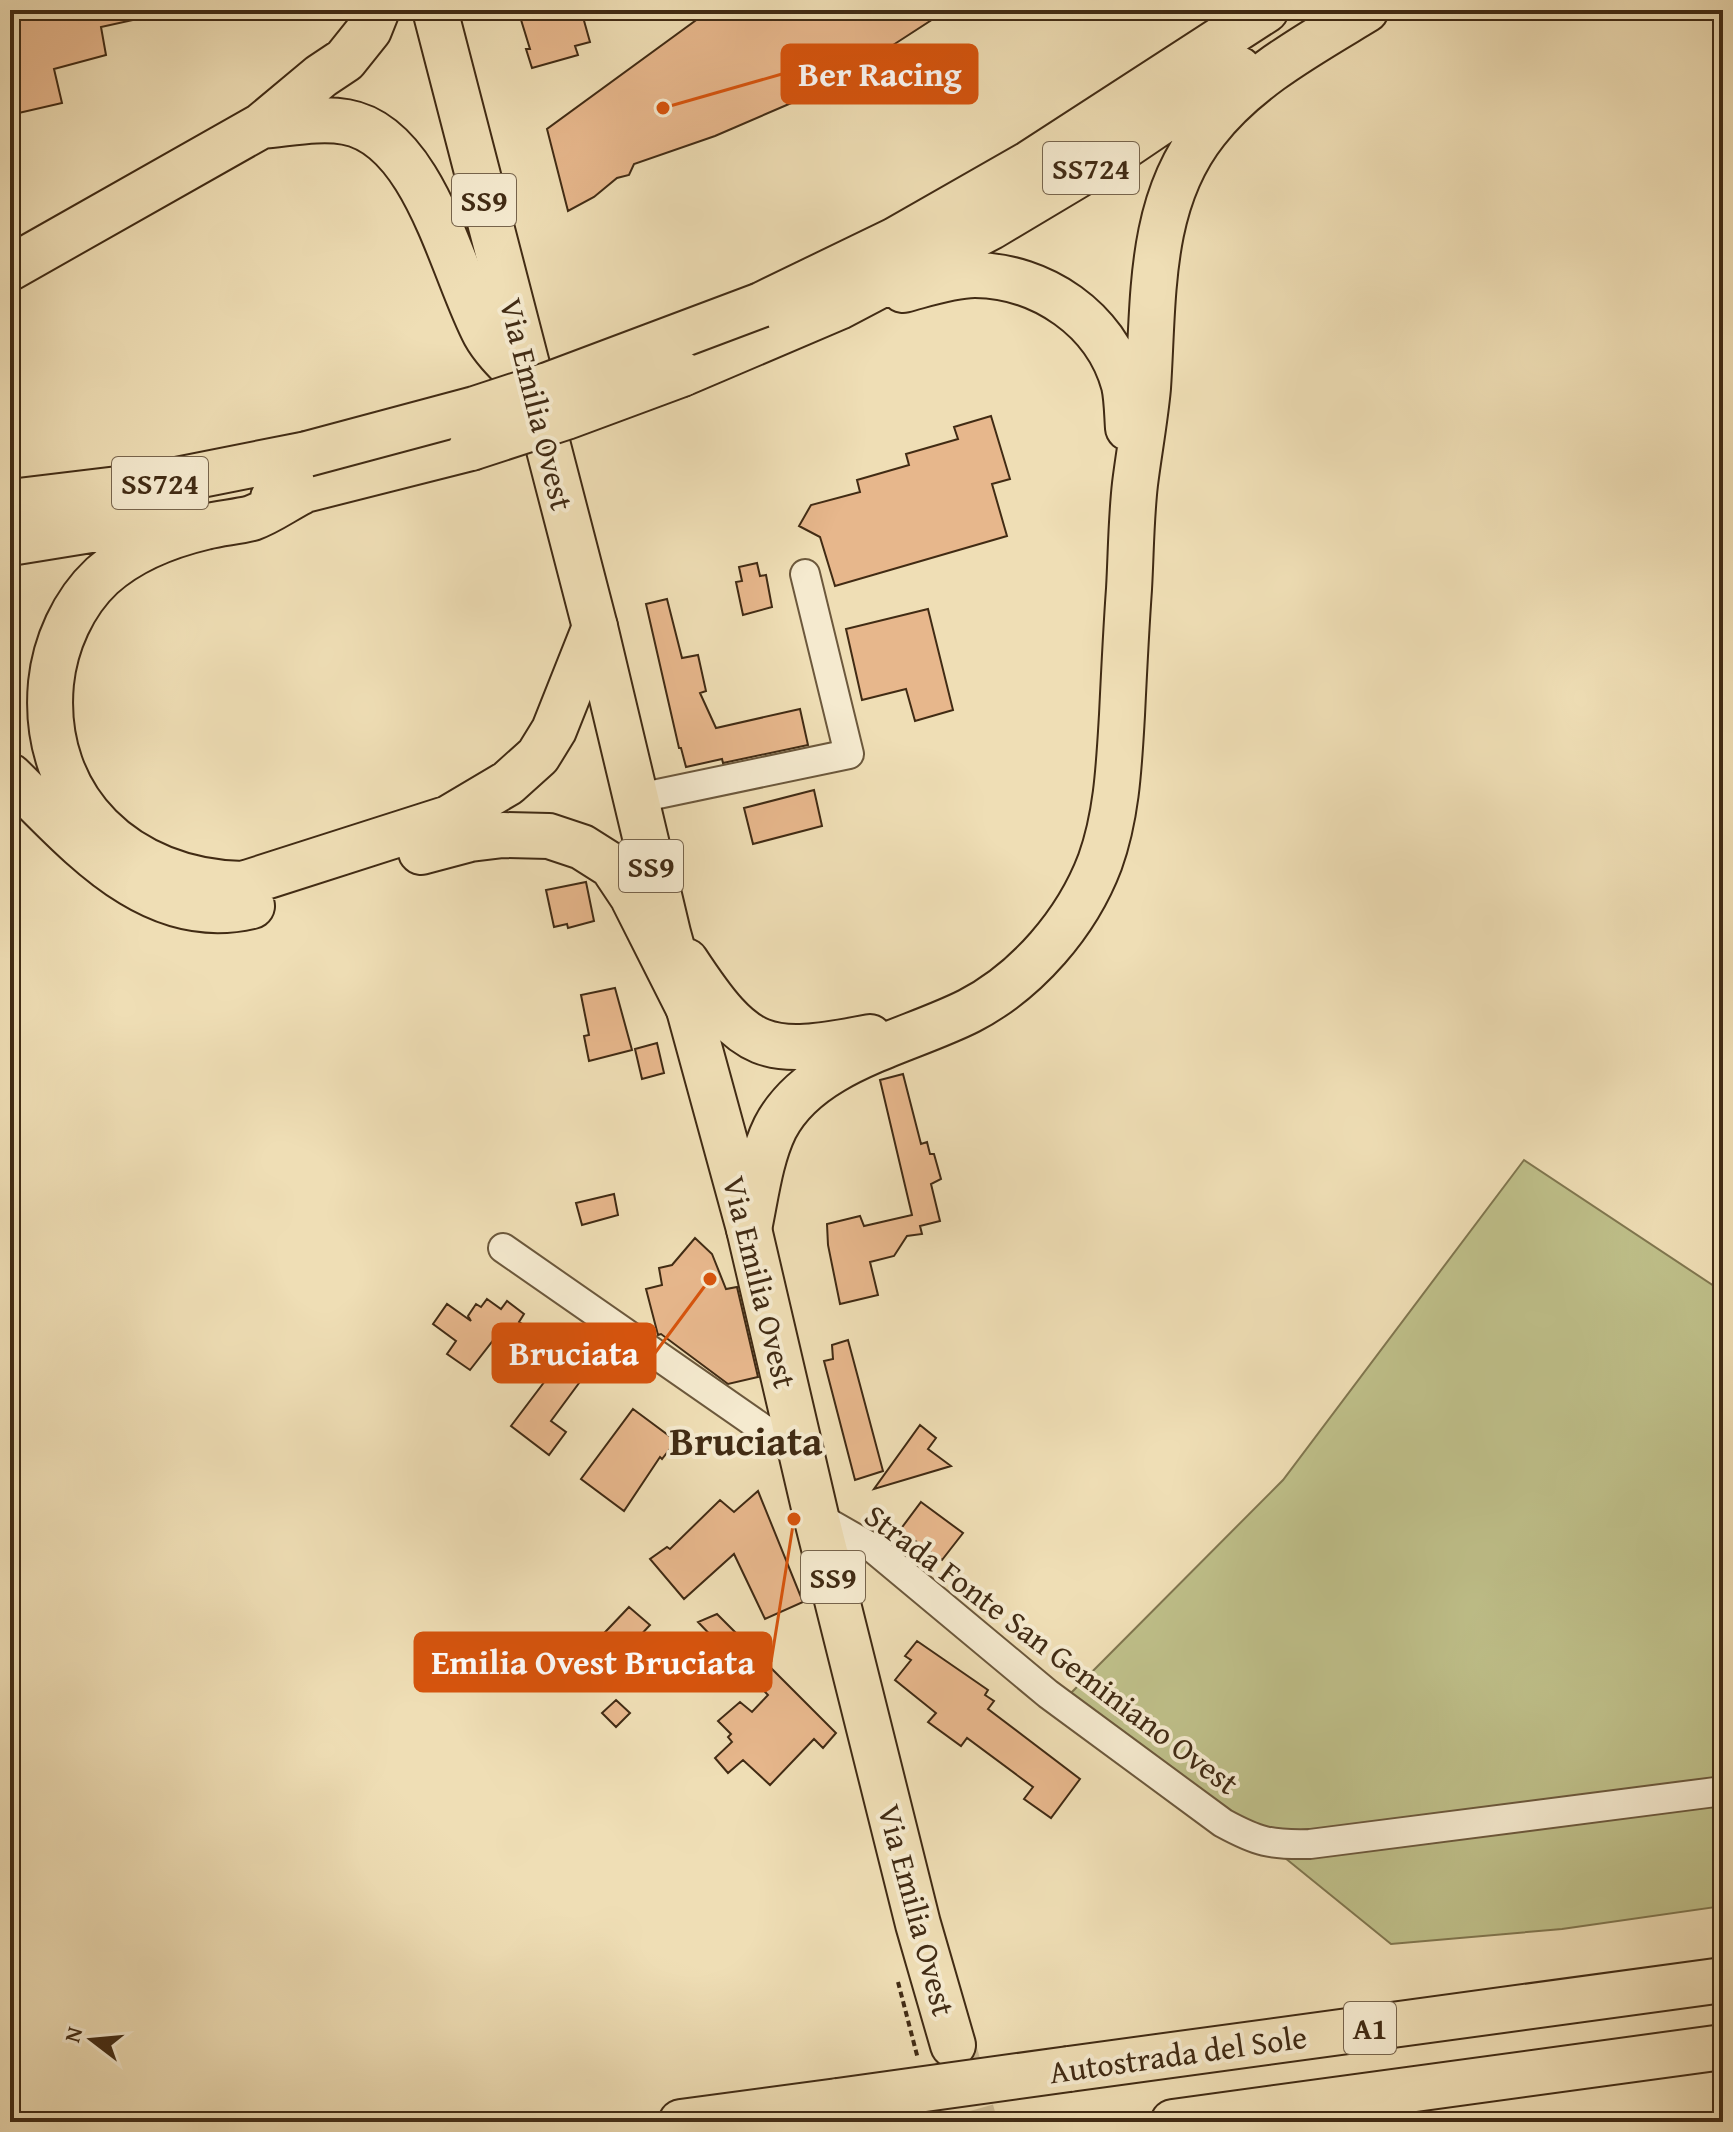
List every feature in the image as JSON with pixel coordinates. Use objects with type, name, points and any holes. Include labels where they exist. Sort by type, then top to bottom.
[{"type":"main road","points":[[10,268],[261,126],[345,60],[369,30],[377,10]]},
{"type":"main road","name":"Via Emilia Ovest","points":[[435,10],[595,627],[668,933],[749,1229],[816,1516],[918,1924],[953,2045]]},
{"type":"main road","points":[[1030,163],[1090,104],[1140,73],[1192,33],[1208,10]]},
{"type":"main road","name":"SS724","points":[[765,321],[895,240],[1030,163],[1266,10]]},
{"type":"main road","name":"SS724","points":[[10,543],[87,532],[308,478],[475,409],[548,385],[765,321],[839,307],[1054,191],[1332,10]]},
{"type":"main road","points":[[749,1229],[765,1154],[776,1127],[792,1104],[812,1084],[838,1067],[969,1011],[995,995],[1040,956],[1076,911],[1100,862],[1115,800],[1135,488],[1147,393],[1156,258],[1167,205],[1178,177],[1205,132],[1231,101],[1301,50],[1366,10]]},
{"type":"main road","points":[[261,126],[347,122],[370,131],[393,146],[418,179],[486,336],[533,389]]},
{"type":"main road","points":[[839,307],[928,283],[972,275],[1005,278],[1059,298],[1095,331],[1112,356],[1124,385],[1135,488]]},
{"type":"main road","points":[[308,478],[254,517],[204,527],[148,545],[128,556],[100,578],[76,607],[59,643],[50,695],[50,719],[59,765],[76,800],[94,821],[116,841],[152,864],[221,883],[243,884],[449,818],[508,783],[538,756],[554,730],[595,627]]},
{"type":"main road","name":"SS724","points":[[10,502],[151,485],[308,478]]},
{"type":"main road","points":[[10,776],[90,855],[118,877],[158,898],[191,908],[211,910],[257,905],[439,846],[470,839],[503,835],[549,836],[582,847],[612,866],[619,876],[689,1009]]},
{"type":"main road","points":[[668,933],[727,1019],[759,1041],[790,1049],[822,1047],[939,1023]]},
{"type":"main road","name":"Autostrada del Sole","points":[[681,2122],[1723,1980]]},
{"type":"main road","name":"Autostrada del Sole","points":[[1173,2122],[1723,2047]]},
{"type":"street","points":[[634,799],[849,754],[805,574]]},
{"type":"street","points":[[503,1248],[802,1456]]},
{"type":"street","name":"Strada Fonte San Geminiano Ovest","points":[[816,1516],[874,1549],[883,1560],[1048,1694],[1223,1823],[1252,1839],[1277,1845],[1310,1844],[1723,1791]]},
{"type":"green space","points":[[1524,1160],[1723,1292],[1723,1906],[1562,1929],[1391,1944],[1274,1849],[1067,1697],[1283,1480]]},
{"type":"building","points":[[10,10],[141,10],[142,18],[101,27],[106,55],[54,69],[62,103],[10,115]]},
{"type":"building","points":[[518,10],[581,10],[590,42],[575,46],[578,55],[532,68],[526,49],[530,49]]},
{"type":"building","points":[[710,10],[947,10],[873,58],[796,101],[715,136],[634,164],[629,175],[617,178],[594,197],[568,211],[547,129]]},
{"type":"building","points":[[991,416],[1010,479],[992,484],[1007,536],[835,586],[820,537],[799,526],[811,505],[860,492],[857,480],[909,465],[906,454],[958,439],[954,427]]},
{"type":"building","points":[[757,563],[760,576],[766,575],[772,607],[743,615],[736,582],[742,581],[739,567]]},
{"type":"building","points":[[667,599],[682,658],[698,655],[706,691],[700,693],[716,728],[800,709],[808,745],[723,763],[722,759],[686,767],[646,604]]},
{"type":"building","points":[[928,609],[953,710],[915,721],[906,689],[862,700],[846,629]]},
{"type":"building","points":[[814,790],[822,826],[753,844],[744,808]]},
{"type":"building","points":[[586,882],[594,921],[568,928],[567,924],[554,927],[546,890]]},
{"type":"building","points":[[615,988],[632,1050],[589,1061],[584,1036],[589,1035],[581,995]]},
{"type":"building","points":[[657,1043],[664,1073],[642,1079],[635,1049]]},
{"type":"building","points":[[903,1074],[921,1144],[927,1142],[930,1154],[934,1154],[941,1179],[931,1184],[940,1221],[920,1226],[922,1234],[907,1236],[894,1256],[870,1262],[878,1295],[840,1304],[827,1224],[860,1216],[864,1226],[912,1215],[880,1080]]},
{"type":"building","points":[[614,1194],[618,1215],[582,1225],[576,1203]]},
{"type":"building","points":[[695,1238],[712,1254],[726,1289],[737,1287],[758,1377],[728,1384],[661,1334],[658,1335],[646,1289],[662,1285],[659,1268],[672,1265]]},
{"type":"building","points":[[487,1299],[501,1309],[507,1301],[524,1314],[519,1322],[524,1325],[519,1331],[560,1357],[574,1338],[599,1356],[551,1421],[566,1432],[549,1455],[511,1426],[548,1377],[495,1338],[470,1370],[447,1354],[456,1341],[433,1324],[447,1304],[471,1321],[468,1316],[476,1304],[481,1307]]},
{"type":"building","points":[[848,1340],[883,1471],[855,1480],[824,1361],[833,1359],[832,1345]]},
{"type":"building","points":[[633,1409],[676,1441],[662,1459],[660,1457],[624,1511],[581,1479]]},
{"type":"building","points":[[920,1425],[936,1438],[928,1449],[951,1466],[874,1489]]},
{"type":"building","points":[[758,1491],[803,1602],[765,1619],[734,1554],[684,1599],[650,1559],[667,1547],[670,1549],[720,1500],[734,1512]]},
{"type":"building","points":[[921,1502],[963,1533],[942,1560],[900,1530]]},
{"type":"building","points":[[629,1607],[650,1625],[612,1666],[590,1648]]},
{"type":"building","points":[[717,1614],[836,1733],[823,1748],[814,1739],[770,1785],[743,1760],[728,1773],[715,1758],[732,1742],[728,1737],[731,1734],[718,1721],[740,1702],[752,1712],[768,1695],[698,1622]]},
{"type":"building","points":[[917,1641],[988,1690],[985,1695],[994,1701],[988,1709],[1080,1779],[1051,1818],[1024,1799],[1033,1787],[967,1738],[961,1746],[928,1722],[936,1713],[895,1680],[911,1660],[905,1656]]},
{"type":"building","points":[[616,1700],[630,1713],[616,1727],[602,1713]]},
{"type":"tunnel","points":[[954,2047],[975,2122]]},
{"type":"place","name":"Ber Racing","points":[[663,108]]},
{"type":"place","name":"Bruciata","points":[[710,1279]]},
{"type":"place","name":"Emilia Ovest Bruciata","points":[[794,1519]]},
{"type":"district","name":"Bruciata","points":[[746,1440]]}]
